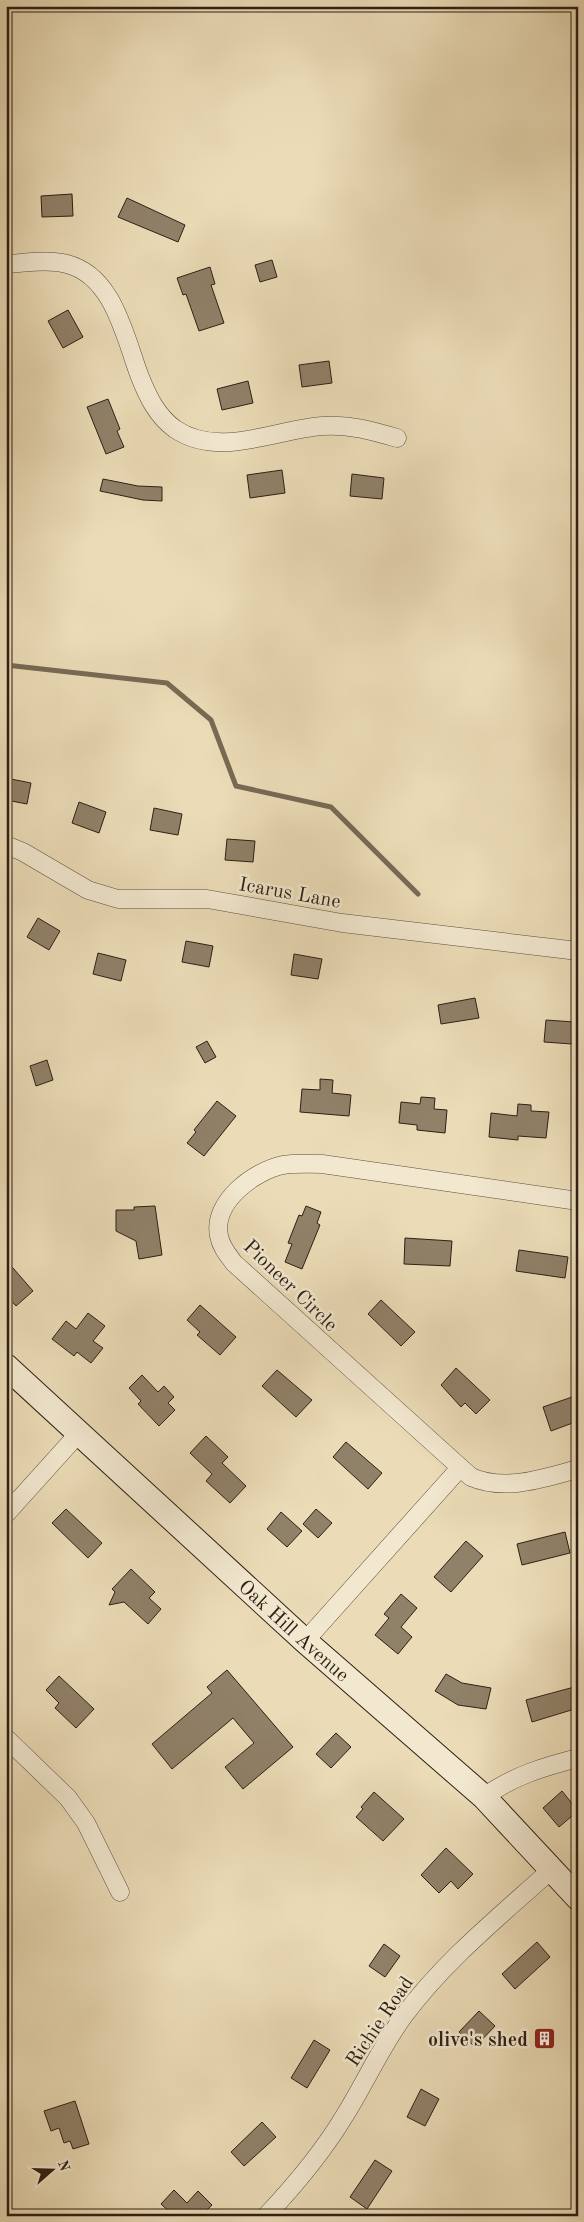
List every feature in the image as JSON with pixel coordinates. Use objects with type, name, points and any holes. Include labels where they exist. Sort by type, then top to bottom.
[{"type":"main road","name":"Oak Hill Avenue","points":[[6,1366],[305,1641],[484,1798],[578,1898]]},
{"type":"street","points":[[6,264],[60,263],[87,274],[103,290],[113,307],[153,405],[166,422],[187,436],[200,441],[224,443],[312,427],[334,425],[356,427],[397,438]]},
{"type":"street","name":"Icarus Lane","points":[[6,845],[23,852],[88,890],[118,899],[207,899],[342,923],[578,951]]},
{"type":"street","name":"Pioneer Circle","points":[[578,1201],[322,1164],[300,1164],[282,1166],[250,1180],[236,1192],[219,1220],[219,1235],[223,1248],[234,1263],[458,1468],[477,1480],[496,1484],[536,1480],[578,1469]]},
{"type":"street","points":[[6,1514],[79,1433]]},
{"type":"street","points":[[305,1641],[458,1468]]},
{"type":"street","points":[[6,1738],[68,1798],[90,1830],[120,1892]]},
{"type":"street","points":[[484,1798],[500,1786],[534,1770],[578,1758]]},
{"type":"street","name":"Richie Road","points":[[266,2216],[319,2156],[402,2018],[431,1982],[482,1932],[551,1870]]},
{"type":"building","points":[[72,194],[73,216],[42,217],[41,196]]},
{"type":"building","points":[[127,198],[185,225],[178,242],[118,217]]},
{"type":"building","points":[[272,260],[277,277],[260,282],[255,265]]},
{"type":"building","points":[[210,267],[215,284],[211,285],[224,323],[199,331],[186,294],[183,295],[177,278]]},
{"type":"building","points":[[68,310],[83,337],[63,348],[48,321]]},
{"type":"building","points":[[329,361],[332,383],[302,387],[299,365]]},
{"type":"building","points":[[248,381],[253,403],[222,410],[217,389]]},
{"type":"building","points":[[108,399],[120,429],[117,431],[124,447],[106,454],[87,407]]},
{"type":"building","points":[[282,470],[285,493],[250,498],[247,475]]},
{"type":"building","points":[[352,474],[384,478],[382,499],[350,496]]},
{"type":"building","points":[[103,479],[138,486],[162,487],[162,501],[143,500],[100,491]]},
{"type":"building","points":[[6,778],[31,783],[27,804],[6,800]]},
{"type":"building","points":[[79,802],[106,812],[99,833],[72,823]]},
{"type":"building","points":[[154,808],[182,814],[178,835],[150,830]]},
{"type":"building","points":[[227,839],[255,841],[253,862],[225,860]]},
{"type":"building","points":[[38,918],[60,931],[49,950],[27,937]]},
{"type":"building","points":[[186,941],[213,946],[209,967],[182,962]]},
{"type":"building","points":[[98,953],[126,960],[121,981],[93,974]]},
{"type":"building","points":[[294,954],[322,959],[318,979],[291,975]]},
{"type":"building","points":[[475,998],[479,1018],[441,1024],[438,1005]]},
{"type":"building","points":[[546,1020],[574,1022],[572,1044],[544,1042]]},
{"type":"building","points":[[207,1041],[216,1057],[205,1063],[196,1047]]},
{"type":"building","points":[[47,1060],[53,1080],[36,1086],[30,1066]]},
{"type":"building","points":[[320,1079],[333,1080],[332,1093],[351,1095],[349,1116],[300,1112],[302,1089],[320,1090]]},
{"type":"building","points":[[421,1097],[435,1098],[434,1109],[447,1110],[445,1133],[417,1130],[417,1125],[399,1123],[401,1102],[420,1104]]},
{"type":"building","points":[[217,1101],[236,1116],[204,1156],[187,1143],[196,1132],[194,1130]]},
{"type":"building","points":[[518,1104],[531,1105],[531,1111],[549,1112],[546,1138],[518,1136],[518,1140],[489,1137],[491,1113],[517,1116]]},
{"type":"building","points":[[155,1206],[162,1255],[139,1259],[136,1241],[116,1231],[116,1210],[134,1210],[134,1207]]},
{"type":"building","points":[[306,1206],[321,1212],[317,1223],[320,1225],[302,1269],[285,1262],[292,1244],[288,1243],[299,1215],[302,1216]]},
{"type":"building","points":[[405,1238],[452,1241],[450,1266],[404,1264]]},
{"type":"building","points":[[519,1250],[568,1257],[565,1278],[516,1271]]},
{"type":"building","points":[[6,1260],[33,1291],[16,1306],[6,1295]]},
{"type":"building","points":[[381,1300],[415,1332],[401,1346],[368,1314]]},
{"type":"building","points":[[200,1305],[236,1337],[220,1355],[197,1335],[200,1332],[187,1320]]},
{"type":"building","points":[[88,1313],[105,1326],[93,1341],[103,1348],[91,1363],[77,1352],[74,1356],[52,1339],[66,1321],[76,1329]]},
{"type":"building","points":[[456,1368],[490,1400],[476,1414],[465,1403],[461,1407],[441,1385]]},
{"type":"building","points":[[277,1370],[312,1400],[296,1417],[262,1386]]},
{"type":"building","points":[[142,1375],[158,1392],[164,1386],[174,1397],[168,1403],[175,1410],[159,1426],[138,1404],[141,1401],[129,1388]]},
{"type":"building","points":[[578,1395],[578,1421],[551,1431],[543,1407]]},
{"type":"building","points":[[206,1436],[228,1457],[222,1463],[246,1486],[230,1503],[206,1481],[212,1474],[190,1453]]},
{"type":"building","points":[[346,1442],[382,1473],[368,1489],[333,1457]]},
{"type":"building","points":[[66,1509],[102,1543],[88,1558],[52,1523]]},
{"type":"building","points":[[316,1509],[332,1523],[318,1538],[303,1524]]},
{"type":"building","points":[[281,1512],[302,1531],[287,1547],[267,1529]]},
{"type":"building","points":[[565,1532],[570,1553],[522,1565],[517,1544]]},
{"type":"building","points":[[466,1541],[483,1556],[451,1592],[434,1577]]},
{"type":"building","points":[[131,1569],[155,1592],[149,1598],[161,1609],[148,1624],[124,1602],[109,1605],[115,1592],[112,1589]]},
{"type":"building","points":[[401,1594],[417,1608],[401,1627],[412,1637],[398,1654],[375,1635],[389,1618],[384,1614]]},
{"type":"building","points":[[227,1670],[293,1747],[243,1789],[225,1767],[254,1743],[233,1718],[172,1769],[152,1744],[212,1693],[207,1687]]},
{"type":"building","points":[[446,1674],[462,1683],[491,1688],[486,1709],[458,1705],[435,1691]]},
{"type":"building","points":[[59,1676],[94,1709],[76,1728],[55,1708],[59,1703],[46,1690]]},
{"type":"building","points":[[578,1686],[578,1708],[532,1722],[526,1700]]},
{"type":"building","points":[[336,1733],[351,1747],[331,1768],[316,1754]]},
{"type":"building","points":[[562,1791],[578,1811],[559,1827],[543,1808]]},
{"type":"building","points":[[374,1792],[404,1819],[383,1841],[356,1817],[363,1809],[361,1807]]},
{"type":"building","points":[[446,1848],[473,1874],[458,1889],[451,1881],[439,1893],[421,1875]]},
{"type":"building","points":[[537,1942],[550,1957],[515,1989],[502,1974]]},
{"type":"building","points":[[384,1944],[400,1956],[385,1977],[369,1966]]},
{"type":"building","points":[[479,2011],[495,2026],[475,2047],[459,2032]]},
{"type":"building","points":[[314,2040],[330,2050],[307,2088],[291,2078]]},
{"type":"building","points":[[421,2089],[439,2099],[425,2126],[407,2117]]},
{"type":"building","points":[[75,2101],[89,2144],[73,2149],[70,2141],[64,2143],[59,2128],[51,2131],[44,2111]]},
{"type":"building","points":[[262,2122],[276,2137],[244,2166],[231,2152]]},
{"type":"building","points":[[375,2160],[392,2171],[367,2209],[350,2197]]},
{"type":"building","points":[[174,2190],[187,2203],[198,2191],[212,2205],[201,2216],[174,2216],[161,2204]]},
{"type":"waterway","points":[[6,665],[167,683],[211,720],[236,786],[331,807],[418,894]]},
{"type":"place","name":"olive's shed","points":[[544,2039]]}]
